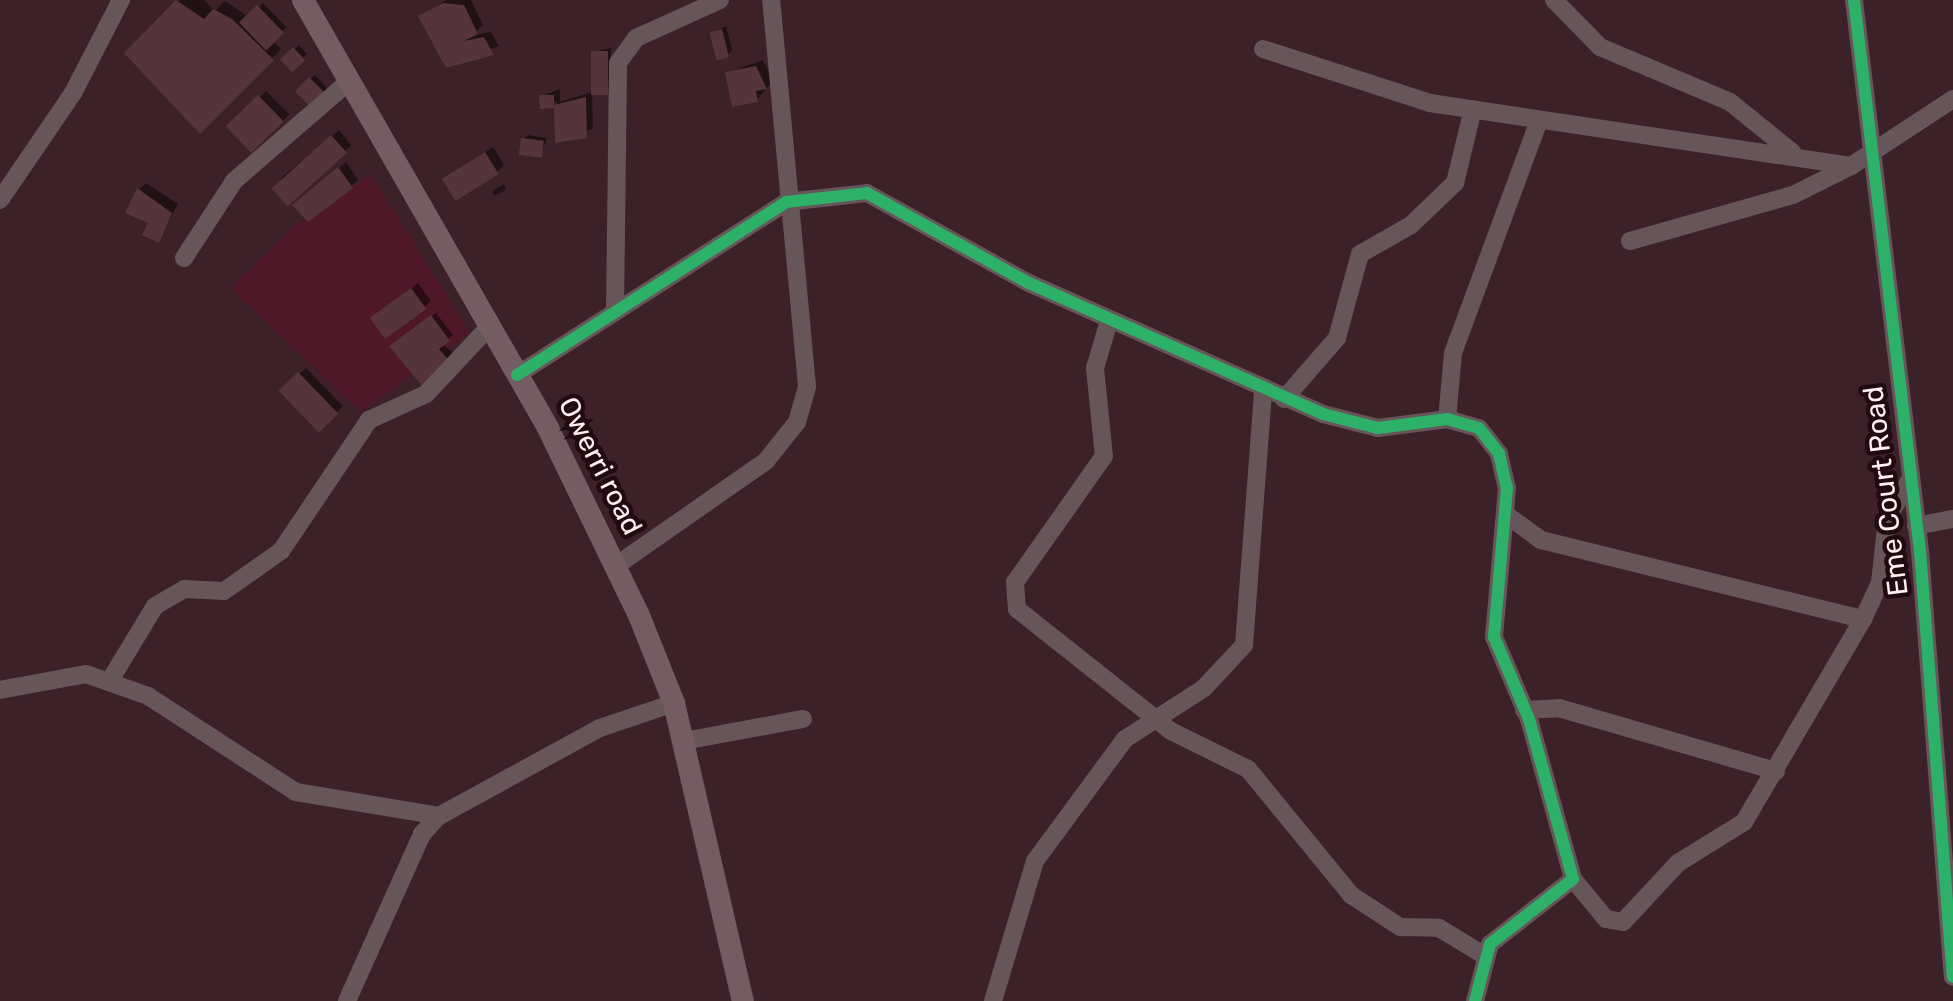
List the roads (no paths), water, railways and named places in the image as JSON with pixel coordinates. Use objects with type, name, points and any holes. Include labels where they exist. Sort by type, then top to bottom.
[{"type":"main road","name":"Owerri road","points":[[303,0],[346,84],[517,375],[617,565],[674,702],[743,1001]]},
{"type":"street","points":[[0,200],[73,93],[121,0]]},
{"type":"street","points":[[615,312],[618,64],[636,38],[720,0]]},
{"type":"street","points":[[617,565],[766,461],[796,422],[807,332],[786,202],[771,0]]},
{"type":"street","points":[[1554,0],[1600,47],[1730,102],[1792,152]]},
{"type":"street","name":"Eme Court Road","points":[[1854,0],[1945,750],[1953,976]]},
{"type":"street","points":[[1263,49],[1348,80],[1538,124],[1792,152],[1851,166]]},
{"type":"street","points":[[184,258],[234,181],[346,84]]},
{"type":"street","points":[[1630,241],[1792,195],[1851,166],[1873,147],[1953,98]]},
{"type":"street","points":[[1284,399],[1337,338],[1360,254],[1411,225],[1456,183],[1472,109]]},
{"type":"street","points":[[1446,419],[1453,354],[1538,124]]},
{"type":"street","points":[[517,375],[786,202],[867,193],[896,202],[960,247],[1109,322],[1284,399],[1378,428],[1446,419],[1491,440],[1508,516],[1490,612],[1524,710],[1573,878],[1606,919],[1622,922],[1678,863],[1744,822],[1864,619],[1880,583],[1888,519],[1910,481]]},
{"type":"street","points":[[1109,322],[1096,368],[1104,456],[1010,597],[1152,716],[1270,787],[1350,895],[1400,927],[1439,928],[1482,954]]},
{"type":"street","points":[[109,682],[155,606],[184,589],[224,591],[281,551],[311,516],[345,446],[370,420],[426,394],[489,327]]},
{"type":"street","points":[[993,1001],[1035,861],[1152,716],[1204,688],[1244,645],[1263,390]]},
{"type":"street","points":[[1508,516],[1541,540],[1864,619]]},
{"type":"street","points":[[1916,526],[1953,519]]},
{"type":"street","points":[[0,690],[50,674],[109,682],[148,696],[296,792],[439,816]]},
{"type":"street","points":[[347,1001],[422,834],[439,816],[600,728],[674,702]]},
{"type":"street","points":[[1524,710],[1558,708],[1776,772]]},
{"type":"street","points":[[684,741],[802,719]]},
{"type":"street","points":[[1475,1001],[1482,954],[1573,878]]}]
